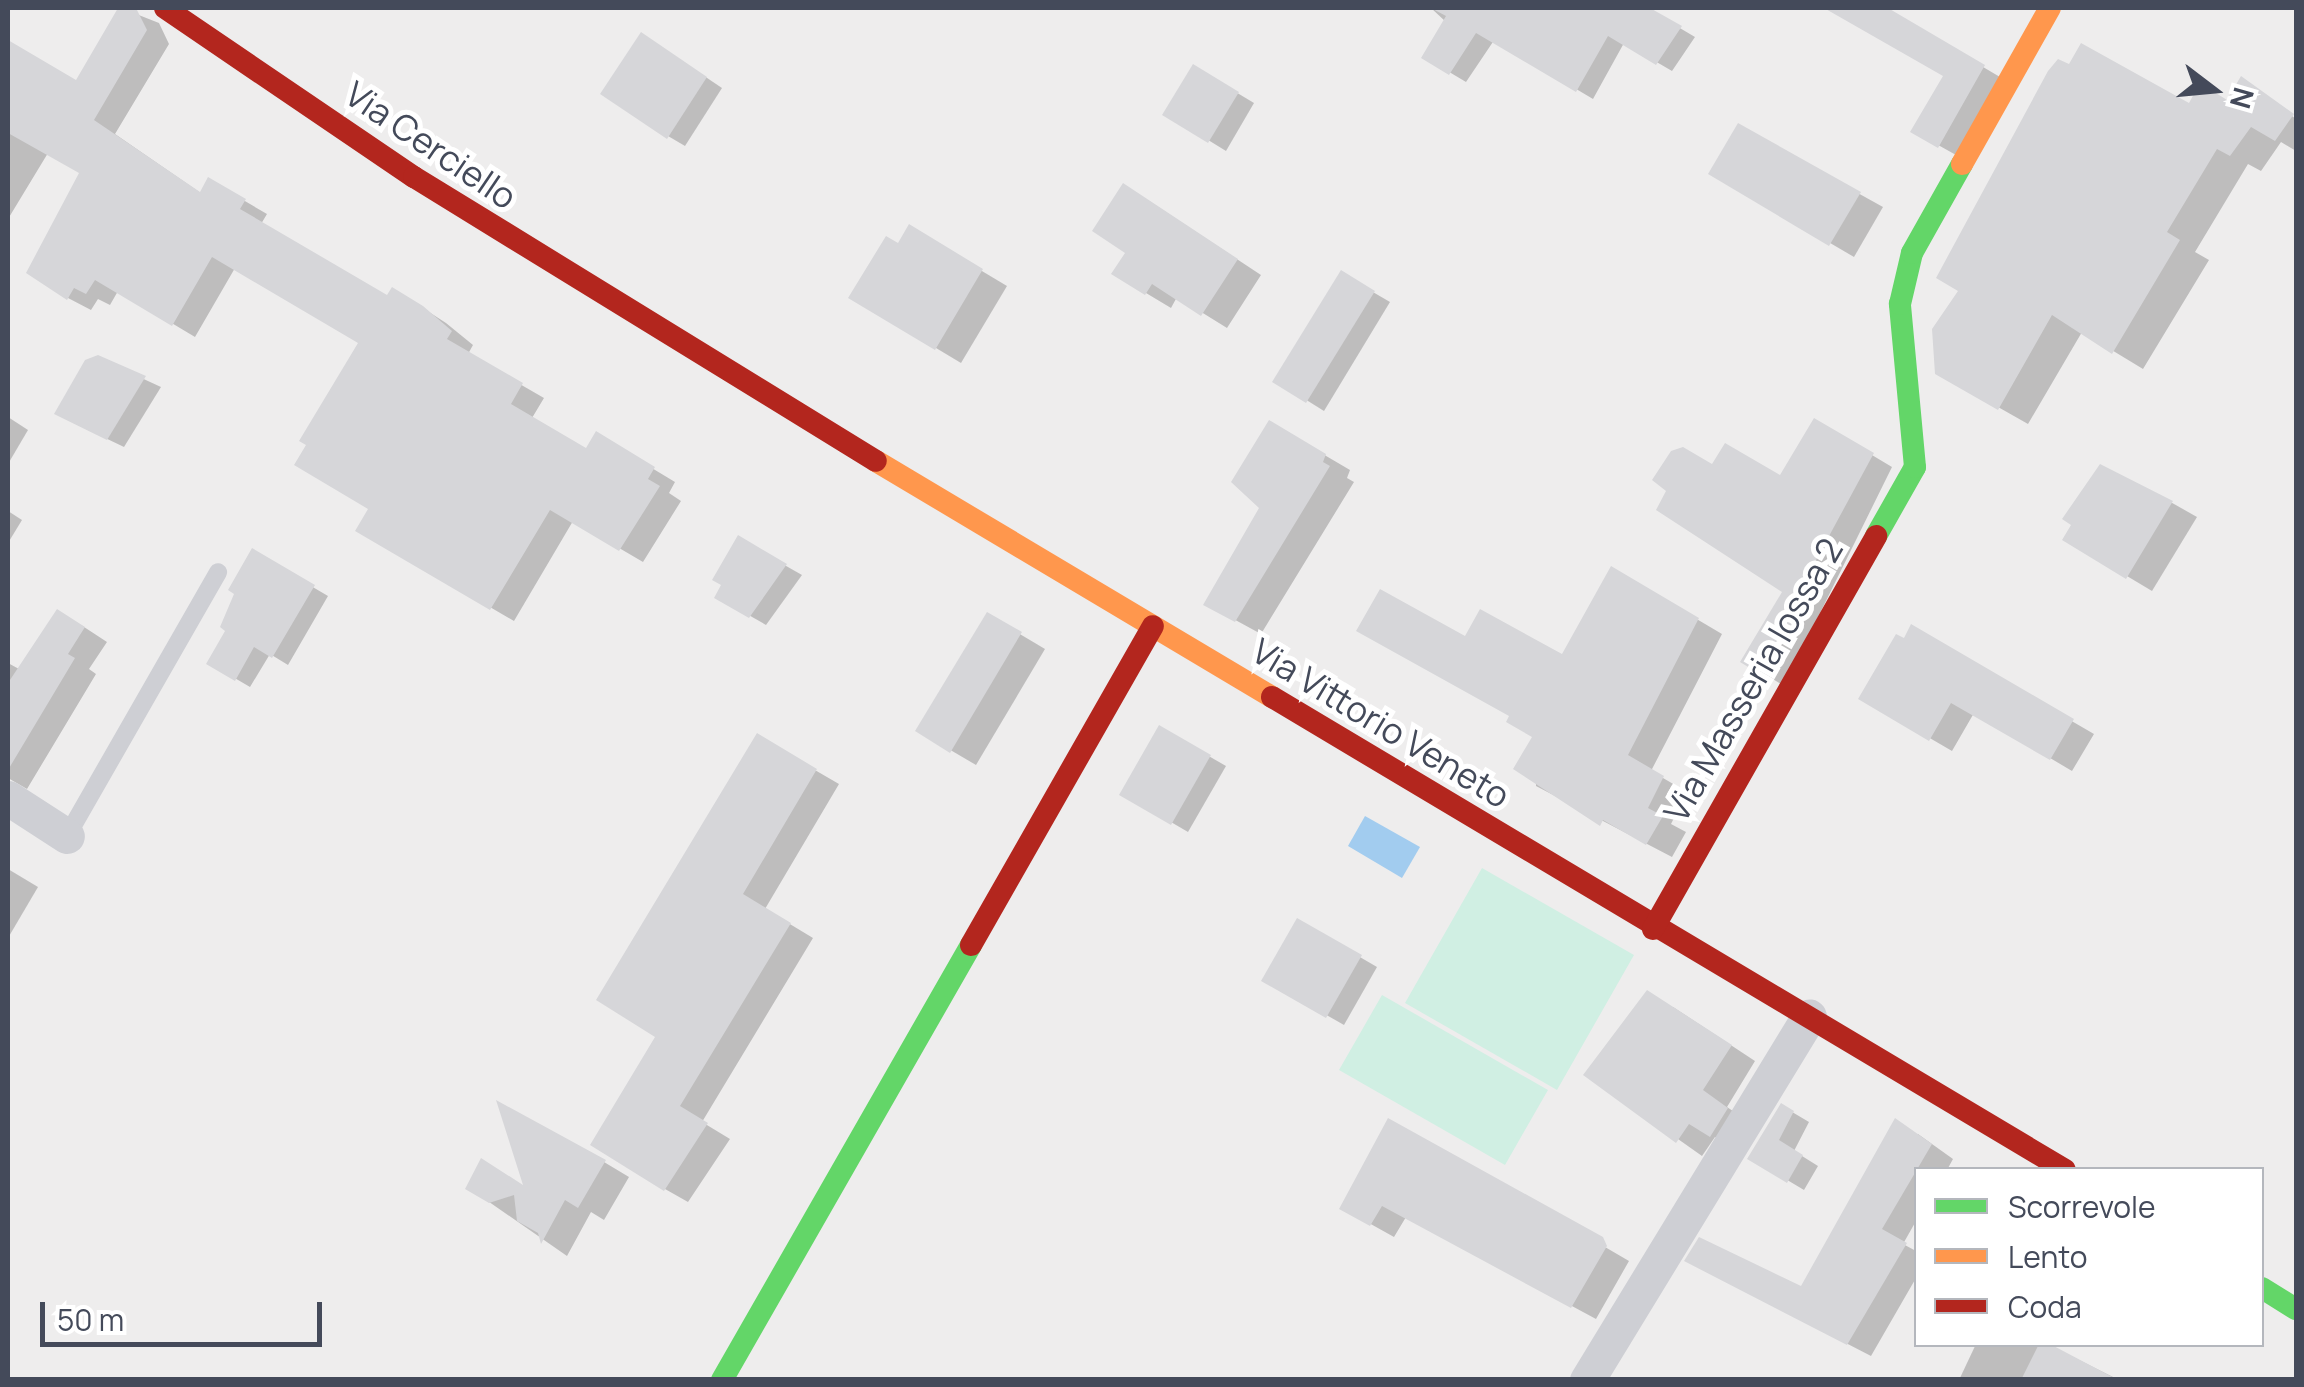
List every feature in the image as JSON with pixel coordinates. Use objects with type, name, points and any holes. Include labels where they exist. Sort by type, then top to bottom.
[{"type":"street","name":"Via Cerciello","points":[[165,8],[414,177],[662,334]]},
{"type":"street","name":"Via Masseria Iossa 2","points":[[1652,929],[1914,467],[1900,304],[1912,253],[2050,8]]},
{"type":"street","name":"Via Vittorio Veneto","points":[[662,334],[1652,929],[1809,1016],[2060,1167]]},
{"type":"street","points":[[722,1380],[1153,626]]},
{"type":"street","points":[[8,798],[67,836]]},
{"type":"street","points":[[1587,1380],[1809,1016]]},
{"type":"street","points":[[2264,1289],[2296,1309]]},
{"type":"lane","points":[[67,836],[218,572]]},
{"type":"green space","points":[[1482,868],[1634,955],[1557,1090],[1405,1003]]},
{"type":"green space","points":[[1382,995],[1548,1090],[1505,1165],[1339,1070]]},
{"type":"water","points":[[1365,816],[1420,847],[1402,878],[1348,846]]},
{"type":"building","points":[[118,8],[136,8],[147,30],[94,120],[200,192],[208,177],[246,199],[240,209],[387,295],[392,287],[423,306],[452,331],[447,339],[523,383],[511,404],[586,448],[596,431],[655,467],[648,479],[660,486],[619,551],[550,510],[490,610],[355,531],[368,509],[294,465],[306,445],[299,441],[358,343],[212,257],[172,326],[95,280],[86,294],[74,288],[67,300],[26,273],[79,173],[8,133],[8,40],[76,80]]},
{"type":"building","points":[[1431,8],[1650,8],[1682,26],[1656,65],[1608,36],[1576,92],[1476,33],[1449,75],[1421,58],[1446,16]]},
{"type":"building","points":[[1824,8],[1888,8],[1985,65],[1938,148],[1910,132],[1943,76]]},
{"type":"building","points":[[641,32],[707,77],[667,139],[600,94]]},
{"type":"building","points":[[2081,43],[2189,103],[2200,83],[2227,100],[2241,76],[2294,114],[2275,141],[2251,127],[2230,156],[2217,149],[2167,232],[2180,240],[2112,354],[2052,315],[1998,410],[1935,374],[1932,329],[1958,291],[1936,278],[2048,71],[2058,59],[2069,64]]},
{"type":"building","points":[[1193,64],[1239,92],[1208,143],[1162,115]]},
{"type":"building","points":[[1738,123],[1861,192],[1829,246],[1708,174]]},
{"type":"building","points":[[1123,183],[1238,259],[1201,316],[1152,284],[1145,295],[1111,274],[1125,253],[1092,231]]},
{"type":"building","points":[[909,224],[983,269],[935,350],[848,298],[886,236],[898,243]]},
{"type":"building","points":[[1341,270],[1375,291],[1306,403],[1272,382]]},
{"type":"building","points":[[98,355],[146,376],[107,440],[54,414],[85,360]]},
{"type":"building","points":[[1814,418],[1874,453],[1815,562],[1825,568],[1763,676],[1740,662],[1782,592],[1656,510],[1666,491],[1652,480],[1671,451],[1683,447],[1712,464],[1725,443],[1780,475]]},
{"type":"building","points":[[1269,420],[1326,454],[1323,462],[1330,466],[1235,622],[1203,605],[1259,508],[1231,482]]},
{"type":"building","points":[[2100,464],[2173,501],[2126,579],[2062,540],[2071,525],[2062,519]]},
{"type":"building","points":[[738,535],[787,564],[749,618],[714,598],[721,585],[712,580]]},
{"type":"building","points":[[252,548],[315,585],[272,658],[254,647],[235,681],[206,664],[225,631],[220,627],[234,594],[228,590]]},
{"type":"building","points":[[1611,566],[1699,618],[1628,755],[1664,776],[1648,808],[1663,816],[1646,845],[1603,820],[1600,826],[1513,769],[1532,737],[1506,722],[1509,716],[1356,631],[1380,589],[1465,636],[1480,609],[1562,654]]},
{"type":"building","points":[[57,609],[85,627],[68,654],[75,658],[8,770],[8,683]]},
{"type":"building","points":[[987,612],[1022,632],[950,753],[915,731]]},
{"type":"building","points":[[1911,624],[2074,719],[2050,760],[1951,703],[1929,741],[1858,699],[1896,634],[1904,638]]},
{"type":"building","points":[[1159,725],[1211,755],[1171,825],[1119,795]]},
{"type":"building","points":[[757,733],[817,769],[743,894],[791,923],[680,1106],[708,1123],[664,1191],[590,1145],[655,1037],[596,1000]]},
{"type":"building","points":[[1297,918],[1362,955],[1326,1018],[1261,981]]},
{"type":"building","points":[[1647,990],[1732,1045],[1703,1090],[1728,1108],[1710,1137],[1689,1124],[1676,1143],[1583,1075]]},
{"type":"building","points":[[496,1100],[606,1160],[578,1208],[565,1200],[541,1244],[538,1233],[517,1221],[514,1195],[489,1203],[465,1189],[481,1158],[523,1185]]},
{"type":"building","points":[[1781,1103],[1794,1111],[1779,1140],[1803,1155],[1787,1183],[1747,1159]]},
{"type":"building","points":[[1388,1118],[1603,1237],[1607,1246],[1571,1308],[1382,1206],[1370,1226],[1339,1209]]},
{"type":"building","points":[[1895,1118],[1932,1144],[1918,1167],[1914,1167],[1914,1175],[1882,1229],[1907,1243],[1847,1345],[1684,1261],[1699,1237],[1801,1286]]},
{"type":"building","points":[[2038,1347],[2056,1347],[2118,1380],[2021,1380]]},
{"type":"traffic: fast","points":[[1876,536],[1915,467],[1900,304],[1912,253],[1962,164]]},
{"type":"traffic: fast","points":[[722,1380],[971,945]]},
{"type":"traffic: fast","points":[[2264,1289],[2296,1309]]},
{"type":"traffic: slow","points":[[1962,164],[2050,8]]},
{"type":"traffic: slow","points":[[876,461],[1272,697]]},
{"type":"traffic: jam","points":[[165,8],[414,177],[876,461]]},
{"type":"traffic: jam","points":[[1653,929],[1876,536]]},
{"type":"traffic: jam","points":[[971,945],[1153,626]]},
{"type":"traffic: jam","points":[[1272,697],[2060,1167]]}]
